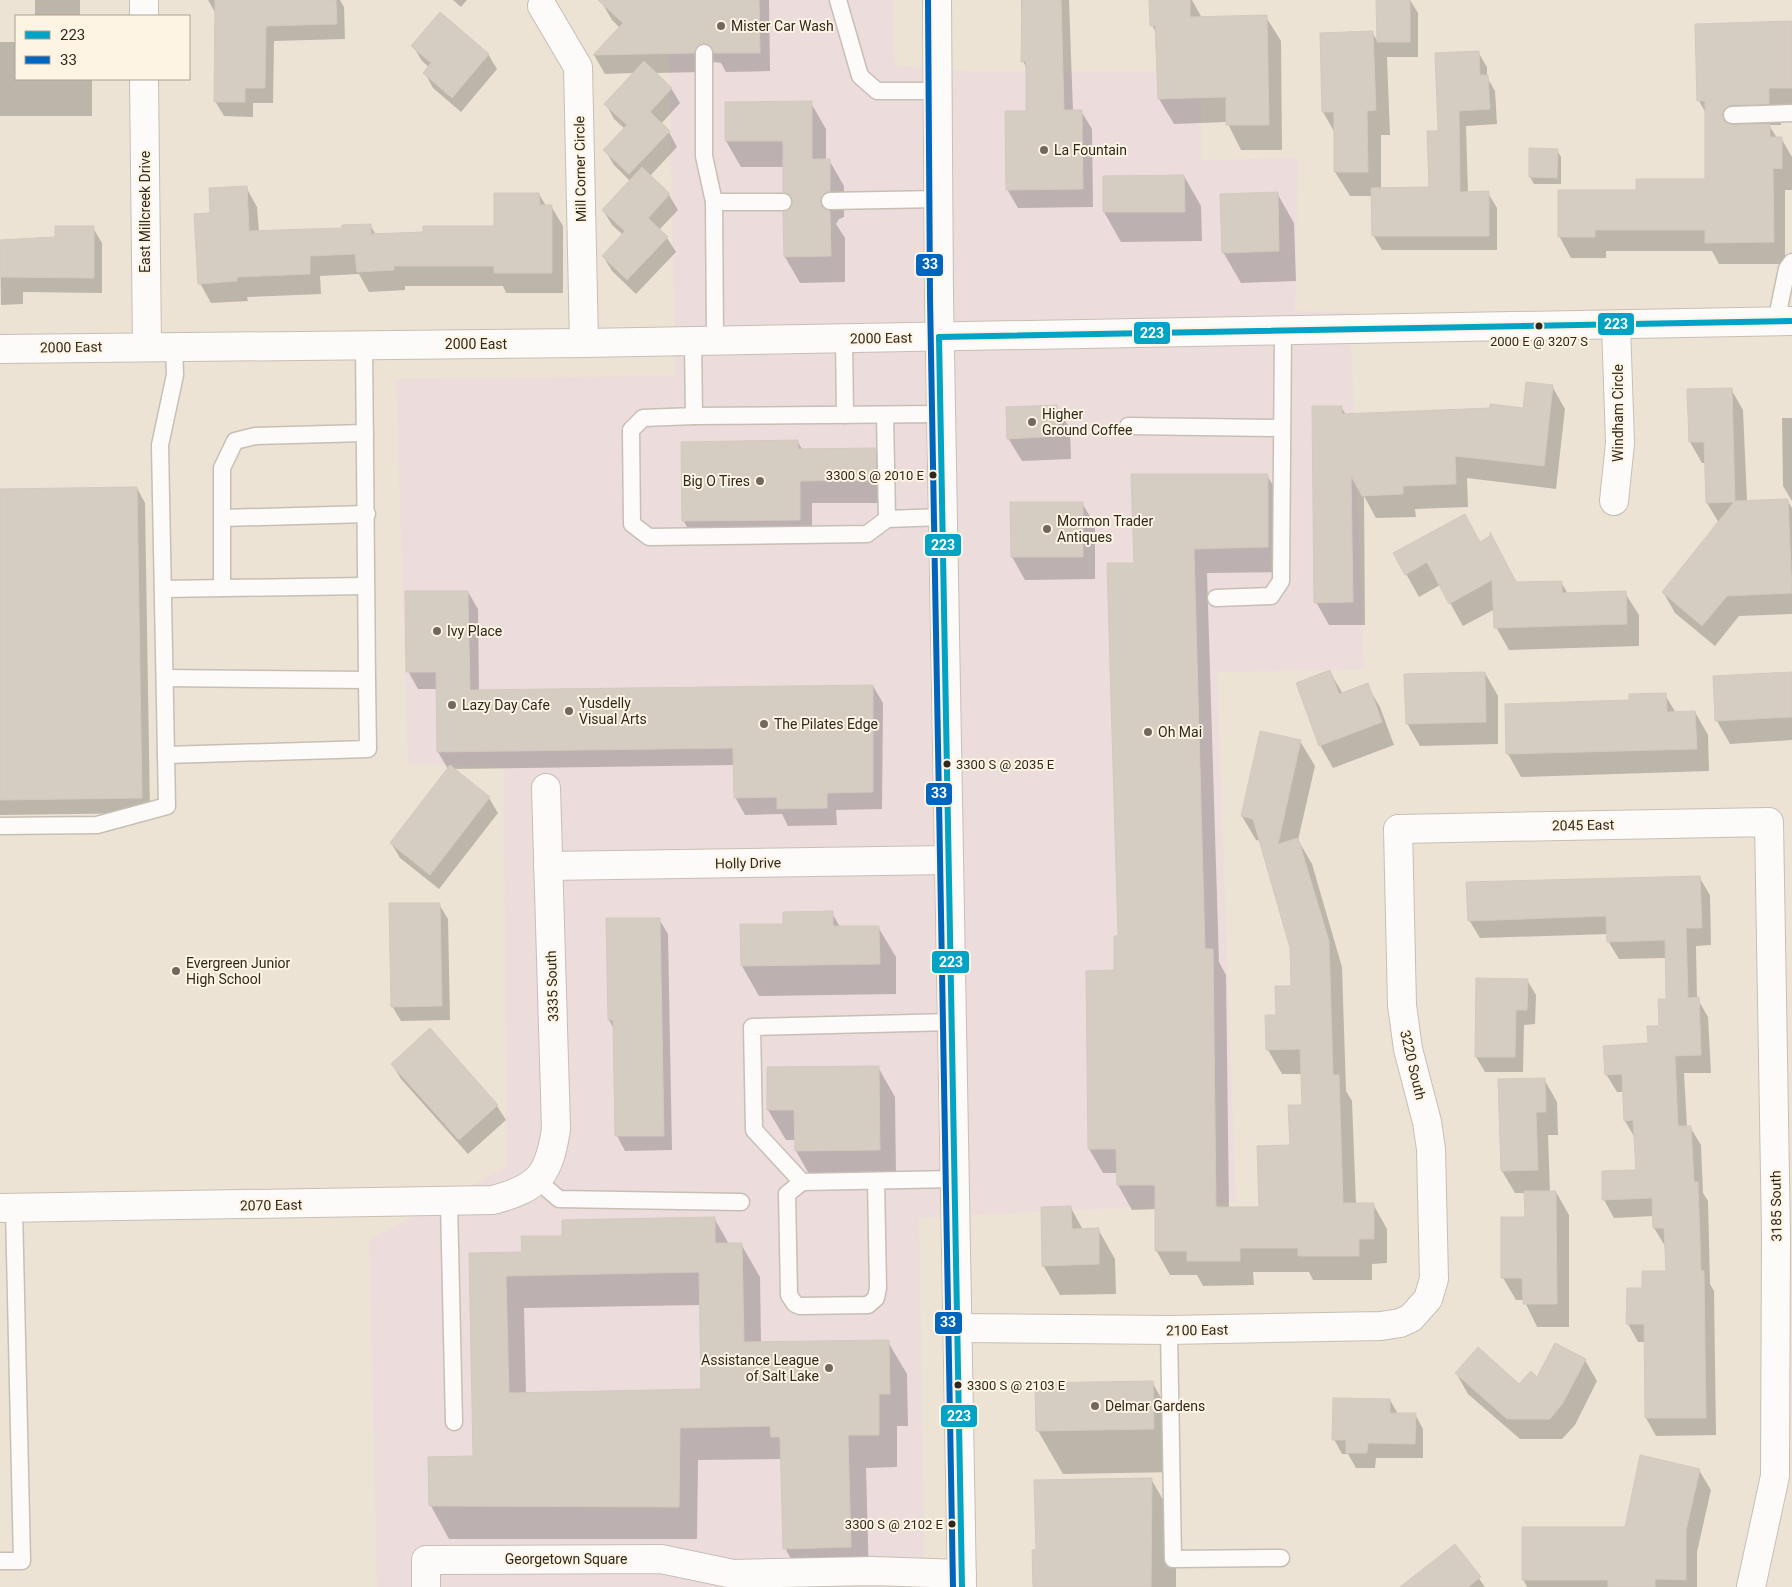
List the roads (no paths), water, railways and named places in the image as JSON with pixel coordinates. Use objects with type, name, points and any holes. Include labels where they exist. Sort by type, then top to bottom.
[{"type":"street","points":[[144,0],[144,15]]},
{"type":"street","points":[[937,0],[939,337],[962,1580]]},
{"type":"street","name":"Mill Corner Circle","points":[[542,6],[578,67],[584,343]]},
{"type":"street","name":"East Millcreek Drive","points":[[144,80],[146,346]]},
{"type":"street","name":"2000 East","points":[[0,348],[584,343],[1784,322]]},
{"type":"street","name":"Windham Circle","points":[[1614,501],[1620,443],[1616,325]]},
{"type":"street","name":"3335 South","points":[[538,1181],[552,1155],[556,1129],[546,788]]},
{"type":"street","name":"2045 East","points":[[1398,828],[1769,822]]},
{"type":"street","name":"3185 South","points":[[1751,1587],[1775,1476],[1776,1235],[1769,822]]},
{"type":"street","name":"3220 South","points":[[1398,828],[1402,1005],[1408,1049],[1427,1122],[1432,1174],[1434,1279],[1428,1299]]},
{"type":"street","name":"Holly Drive","points":[[548,866],[949,860]]},
{"type":"street","name":"2070 East","points":[[7,1208],[493,1200],[520,1193],[538,1181]]},
{"type":"street","name":"2100 East","points":[[957,1328],[1169,1330],[1381,1326],[1400,1323],[1412,1318],[1428,1299]]},
{"type":"street","name":"Georgetown Square","points":[[426,1587],[426,1560],[661,1559],[732,1574],[962,1580]]},
{"type":"street","name":"Georgetown Square","points":[[707,1587],[732,1574]]},
{"type":"lane","points":[[838,0],[860,76],[877,91],[938,91]]},
{"type":"lane","points":[[694,416],[704,341],[714,202],[704,156],[704,53]]},
{"type":"lane","points":[[1732,115],[1792,113]]},
{"type":"lane","points":[[830,201],[938,199]]},
{"type":"lane","points":[[714,202],[783,202]]},
{"type":"lane","points":[[1784,322],[1787,269],[1792,262]]},
{"type":"lane","points":[[1216,598],[1271,596],[1281,581],[1283,330]]},
{"type":"lane","points":[[844,338],[845,415]]},
{"type":"lane","points":[[166,755],[361,750],[368,748],[364,344]]},
{"type":"lane","points":[[0,826],[97,825],[167,806],[160,446],[175,376],[174,346]]},
{"type":"lane","points":[[941,414],[643,418],[631,430],[632,524],[649,537],[867,534],[887,518],[943,516]]},
{"type":"lane","points":[[885,415],[887,518]]},
{"type":"lane","points":[[1128,426],[1281,428]]},
{"type":"lane","points":[[222,588],[222,468],[235,441],[255,436],[365,433]]},
{"type":"lane","points":[[223,518],[367,514]]},
{"type":"lane","points":[[163,589],[365,586]]},
{"type":"lane","points":[[165,678],[366,680]]},
{"type":"lane","points":[[802,1182],[754,1130],[752,1028],[952,1022]]},
{"type":"lane","points":[[876,1181],[878,1288],[876,1298],[868,1305],[800,1306],[789,1295],[787,1194],[802,1182],[954,1179]]},
{"type":"lane","points":[[538,1181],[559,1199],[741,1202]]},
{"type":"lane","points":[[449,1202],[454,1422]]},
{"type":"lane","points":[[0,1562],[22,1561],[7,1208]]},
{"type":"lane","points":[[1169,1330],[1173,1559],[1281,1558]]},
{"type":"place","name":"Mister Car Wash","points":[[721,26]]},
{"type":"place","name":"La Fountain","points":[[1044,150]]},
{"type":"place","name":"2000 E @ 3207 S","points":[[1539,326]]},
{"type":"place","name":"Higher Ground Coffee","points":[[1032,422]]},
{"type":"place","name":"3300 S @ 2010 E","points":[[933,475]]},
{"type":"place","name":"Big O Tires","points":[[760,481]]},
{"type":"place","name":"Mormon Trader Antiques","points":[[1047,529]]},
{"type":"place","name":"Ivy Place","points":[[437,631]]},
{"type":"place","name":"Lazy Day Cafe","points":[[452,705]]},
{"type":"place","name":"Yusdelly Visual Arts","points":[[569,711]]},
{"type":"place","name":"The Pilates Edge","points":[[764,724]]},
{"type":"place","name":"Oh Mai","points":[[1148,732]]},
{"type":"place","name":"3300 S @ 2035 E","points":[[947,764]]},
{"type":"place","name":"Evergreen Junior High School","points":[[176,971]]},
{"type":"place","name":"Assistance League of Salt Lake","points":[[829,1368]]},
{"type":"place","name":"3300 S @ 2103 E","points":[[958,1385]]},
{"type":"place","name":"Delmar Gardens","points":[[1095,1406]]},
{"type":"place","name":"3300 S @ 2102 E","points":[[952,1524]]}]
